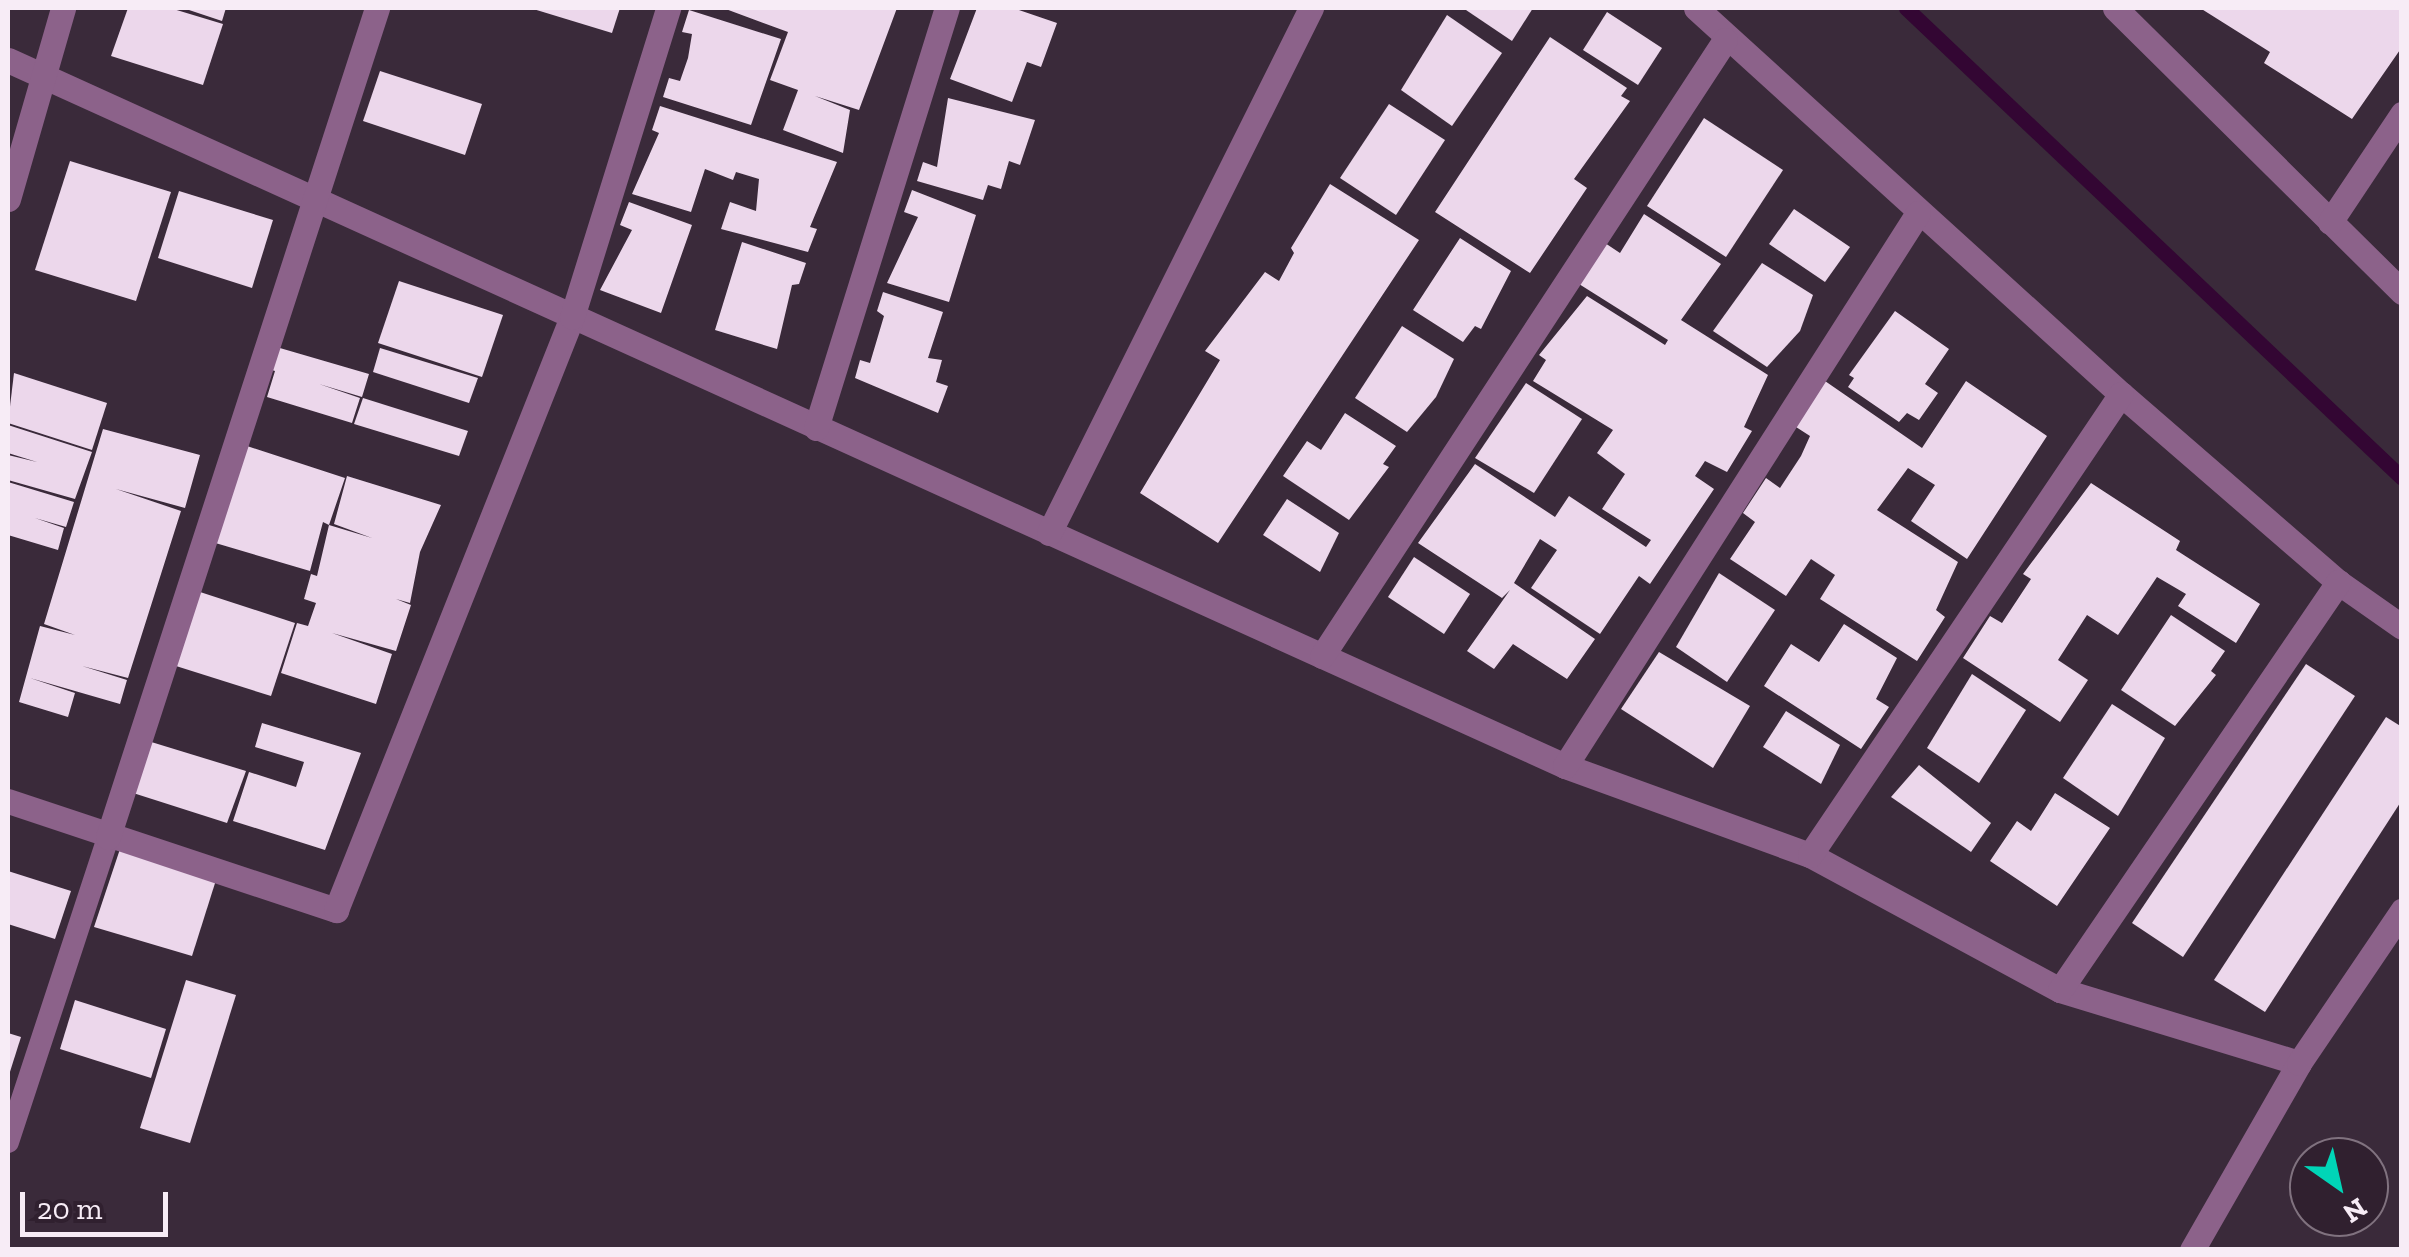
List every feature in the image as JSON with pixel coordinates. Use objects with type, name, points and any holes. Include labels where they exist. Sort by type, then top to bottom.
[{"type":"street","points":[[8,199],[63,8]]},
{"type":"street","points":[[108,837],[318,202],[377,8]]},
{"type":"street","points":[[8,801],[336,910],[572,317],[668,8]]},
{"type":"street","points":[[816,428],[946,8]]},
{"type":"street","points":[[1049,533],[1311,8]]},
{"type":"street","points":[[1696,8],[1725,40],[2121,394],[2338,582],[2402,627]]},
{"type":"street","points":[[2115,8],[2141,17],[2330,222],[2402,292]]},
{"type":"street","points":[[1322,656],[1725,40]]},
{"type":"street","points":[[8,60],[1565,766],[1810,856],[2060,990],[2299,1063]]},
{"type":"street","points":[[2330,222],[2402,114]]},
{"type":"street","points":[[1565,766],[1918,212]]},
{"type":"street","points":[[1810,856],[2121,394]]},
{"type":"street","points":[[2060,990],[2338,582]]},
{"type":"street","points":[[2192,1250],[2299,1063],[2402,911]]},
{"type":"lane","points":[[8,1142],[108,837]]},
{"type":"building","points":[[128,8],[170,8],[223,24],[203,85],[111,56]]},
{"type":"building","points":[[183,8],[226,8],[222,21]]},
{"type":"building","points":[[530,8],[620,8],[612,33]]},
{"type":"building","points":[[723,8],[897,8],[859,110],[815,96],[850,110],[843,153],[783,130],[798,90],[770,80],[788,32]]},
{"type":"building","points":[[977,8],[1013,8],[1057,23],[1041,67],[1027,62],[1012,102],[950,79]]},
{"type":"building","points":[[1463,8],[1533,8],[1512,41]]},
{"type":"building","points":[[2200,8],[2402,8],[2402,47],[2352,119],[2264,63],[2270,52]]},
{"type":"building","points":[[689,10],[781,39],[751,125],[663,97],[669,78],[680,81],[688,58],[692,34],[682,32]]},
{"type":"building","points":[[1607,12],[1662,48],[1638,85],[1583,50]]},
{"type":"building","points":[[1447,15],[1502,53],[1452,126],[1401,90]]},
{"type":"building","points":[[1550,37],[1627,88],[1621,96],[1630,101],[1574,179],[1587,188],[1530,273],[1435,212]]},
{"type":"building","points":[[380,71],[482,104],[465,155],[363,121]]},
{"type":"building","points":[[948,98],[1035,120],[1020,165],[1009,161],[1001,189],[988,185],[983,200],[917,181],[923,162],[937,167]]},
{"type":"building","points":[[1389,104],[1445,140],[1396,215],[1340,178]]},
{"type":"building","points":[[660,106],[837,162],[810,227],[817,229],[808,252],[721,229],[730,202],[756,211],[759,179],[736,172],[733,180],[705,169],[691,212],[632,194],[659,133],[652,130]]},
{"type":"building","points":[[1704,118],[1783,170],[1726,257],[1647,206]]},
{"type":"building","points":[[70,161],[171,192],[136,301],[35,270]]},
{"type":"building","points":[[1330,184],[1419,240],[1218,543],[1140,493],[1220,360],[1205,351],[1265,272],[1279,281],[1294,253],[1291,248]]},
{"type":"building","points":[[912,190],[976,215],[949,302],[887,283],[918,217],[904,212]]},
{"type":"building","points":[[179,191],[273,220],[252,288],[158,258]]},
{"type":"building","points":[[629,202],[692,225],[661,313],[600,290],[632,230],[620,225]]},
{"type":"building","points":[[1794,209],[1850,247],[1825,282],[1769,244]]},
{"type":"building","points":[[1644,214],[1721,264],[1681,320],[1768,375],[1744,427],[1752,431],[1727,472],[1705,461],[1695,476],[1714,489],[1650,584],[1639,576],[1600,634],[1531,588],[1557,550],[1540,539],[1514,583],[1595,639],[1567,679],[1513,644],[1494,669],[1467,651],[1510,590],[1502,598],[1418,543],[1475,464],[1555,517],[1569,496],[1646,547],[1651,540],[1602,509],[1625,474],[1597,453],[1613,430],[1533,381],[1546,360],[1539,355],[1587,296],[1665,345],[1668,340],[1579,284],[1605,243],[1620,253]]},
{"type":"building","points":[[1460,238],[1511,271],[1481,329],[1475,326],[1463,342],[1413,310]]},
{"type":"building","points":[[742,242],[806,263],[799,284],[792,285],[777,349],[715,330]]},
{"type":"building","points":[[1762,263],[1813,295],[1800,331],[1767,367],[1713,331]]},
{"type":"building","points":[[399,281],[503,315],[482,377],[378,343]]},
{"type":"building","points":[[883,292],[943,312],[928,358],[942,360],[936,382],[948,386],[938,413],[855,378],[860,360],[870,363],[884,316],[877,311]]},
{"type":"building","points":[[1895,311],[1949,349],[1925,384],[1938,393],[1919,420],[1907,413],[1899,422],[1848,387],[1854,378],[1849,375]]},
{"type":"building","points":[[1402,326],[1454,359],[1436,397],[1407,432],[1355,398]]},
{"type":"building","points":[[273,346],[369,374],[362,397],[319,384],[360,398],[352,423],[267,397],[275,371],[266,368]]},
{"type":"building","points":[[380,348],[478,378],[469,403],[373,372]]},
{"type":"building","points":[[14,373],[107,403],[92,450],[8,423]]},
{"type":"building","points":[[1825,381],[1922,448],[1966,381],[2047,436],[1967,559],[1911,521],[1935,485],[1908,468],[1877,510],[1958,562],[1936,610],[1945,617],[1917,661],[1820,599],[1835,575],[1811,559],[1786,596],[1730,559],[1755,522],[1743,513],[1766,478],[1780,488],[1801,456],[1810,436],[1796,427]]},
{"type":"building","points":[[1526,383],[1582,419],[1534,493],[1475,458]]},
{"type":"building","points":[[363,398],[468,431],[459,456],[354,424]]},
{"type":"building","points":[[1345,413],[1396,446],[1383,464],[1389,467],[1349,520],[1283,476],[1307,441],[1321,450]]},
{"type":"building","points":[[8,425],[92,452],[75,499],[8,480],[8,455],[37,462],[8,453]]},
{"type":"building","points":[[103,429],[200,455],[185,508],[116,489],[181,511],[128,678],[82,666],[127,680],[120,704],[30,678],[75,693],[68,717],[19,702],[40,626],[75,635],[44,624]]},
{"type":"building","points":[[247,446],[345,478],[329,525],[323,522],[310,571],[212,542]]},
{"type":"building","points":[[347,476],[441,505],[420,552],[410,603],[396,599],[411,605],[396,651],[332,633],[392,654],[376,704],[281,673],[297,623],[308,626],[316,603],[304,599],[311,574],[317,576],[329,525],[372,538],[334,524]]},
{"type":"building","points":[[8,482],[74,502],[66,527],[35,518],[64,528],[58,550],[8,535]]},
{"type":"building","points":[[2091,483],[2180,541],[2176,550],[2260,604],[2236,643],[2178,606],[2186,594],[2157,577],[2118,635],[2087,615],[2058,660],[2088,680],[2060,722],[1963,658],[1990,616],[2002,623],[2031,579],[2023,574]]},
{"type":"building","points":[[1287,499],[1339,533],[1320,572],[1263,535]]},
{"type":"building","points":[[1414,557],[1470,594],[1444,634],[1388,597]]},
{"type":"building","points":[[1719,573],[1775,610],[1727,682],[1676,647]]},
{"type":"building","points":[[197,591],[295,623],[271,696],[176,666]]},
{"type":"building","points":[[2171,615],[2225,651],[2211,671],[2216,675],[2175,726],[2121,690]]},
{"type":"building","points":[[1844,624],[1897,658],[1876,699],[1889,707],[1861,749],[1764,686],[1791,644],[1819,662]]},
{"type":"building","points":[[1659,652],[1750,706],[1713,768],[1621,709]]},
{"type":"building","points":[[2306,664],[2355,696],[2183,957],[2132,923]]},
{"type":"building","points":[[1972,674],[2026,710],[1979,783],[1927,748]]},
{"type":"building","points":[[2112,704],[2165,738],[2118,816],[2063,778]]},
{"type":"building","points":[[1786,711],[1840,745],[1821,784],[1763,747]]},
{"type":"building","points":[[2386,717],[2402,727],[2402,800],[2265,1012],[2214,980]]},
{"type":"building","points":[[262,723],[361,753],[325,850],[233,821],[249,772],[296,787],[304,762],[255,747]]},
{"type":"building","points":[[148,741],[246,771],[227,823],[130,792]]},
{"type":"building","points":[[1919,765],[1991,823],[1971,852],[1891,797]]},
{"type":"building","points":[[2055,793],[2110,828],[2057,906],[1990,861],[2017,821],[2031,831]]},
{"type":"building","points":[[120,849],[216,880],[192,956],[94,927]]},
{"type":"building","points":[[8,871],[71,891],[55,939],[8,924]]},
{"type":"building","points":[[186,980],[236,995],[190,1143],[140,1128]]},
{"type":"building","points":[[75,1000],[166,1029],[151,1078],[60,1049]]},
{"type":"building","points":[[8,1033],[21,1037],[8,1078]]},
{"type":"waterway","points":[[1906,8],[2402,478]]}]
